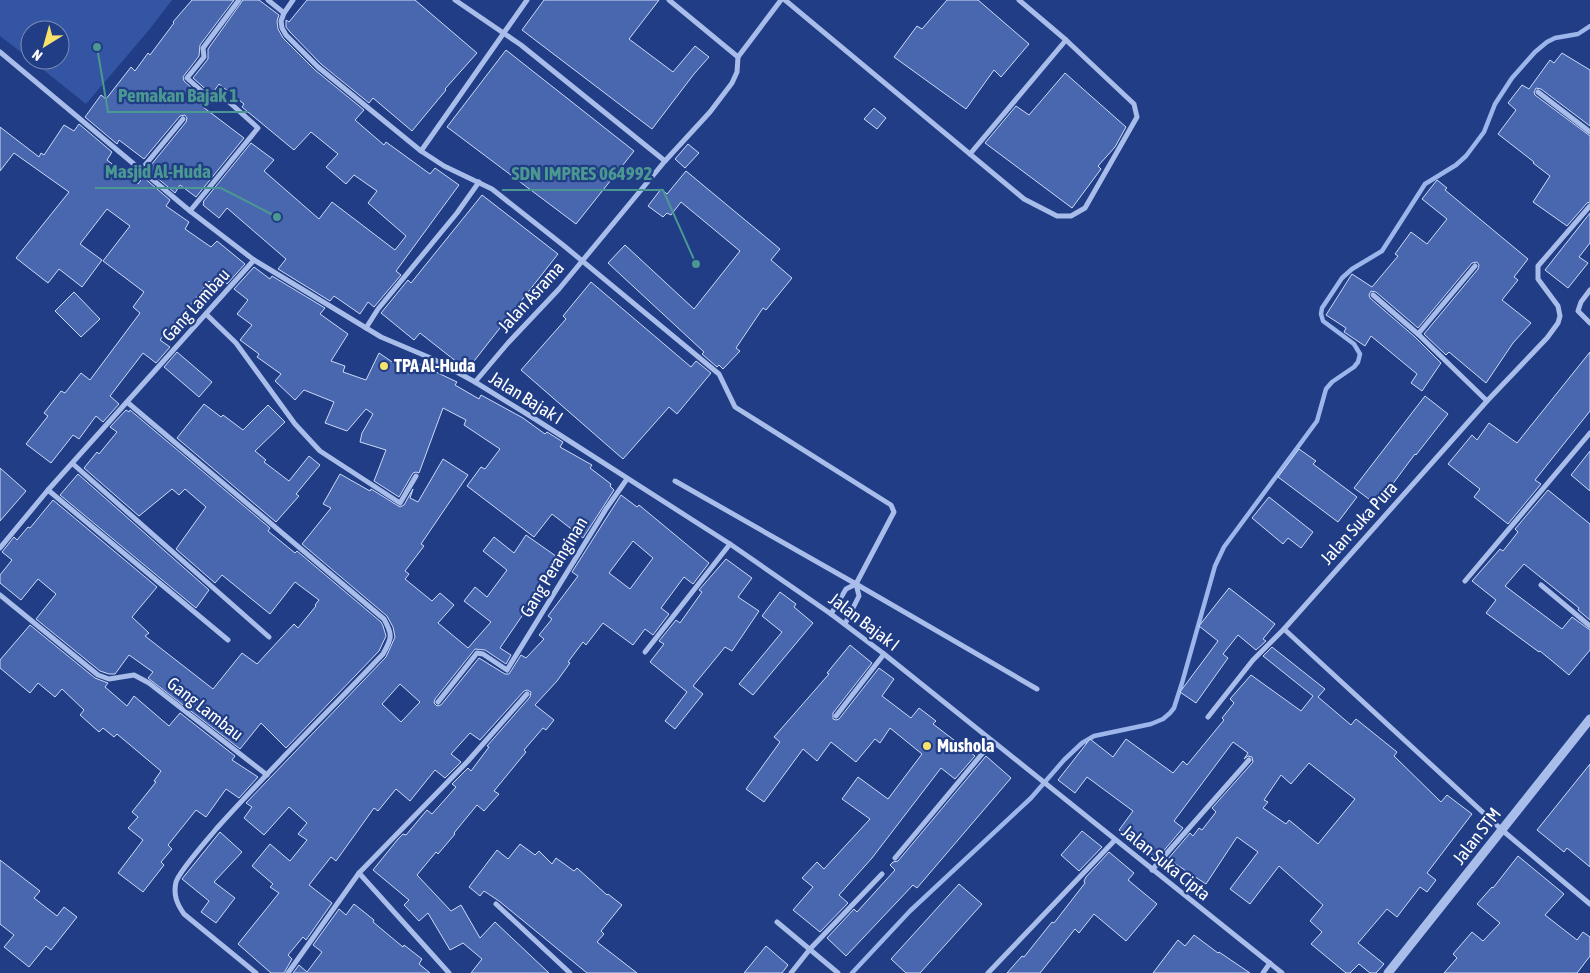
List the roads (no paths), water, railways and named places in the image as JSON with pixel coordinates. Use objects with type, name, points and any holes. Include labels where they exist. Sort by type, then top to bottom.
[{"type":"street","points":[[206,95],[187,78],[204,57],[203,48],[239,0]]},
{"type":"street","points":[[268,0],[284,13],[293,0]]},
{"type":"street","points":[[455,0],[521,45],[665,161]]},
{"type":"street","points":[[421,151],[527,0]]},
{"type":"street","points":[[669,0],[738,57]]},
{"type":"street","points":[[781,0],[738,57],[737,72],[732,83],[710,112],[665,161],[582,261],[719,374],[735,407],[891,504],[894,512],[856,584],[846,589],[831,614]]},
{"type":"street","points":[[785,0],[1024,199],[1057,216],[1071,216],[1085,208],[1137,117],[1134,104],[1066,40],[1019,0]]},
{"type":"street","name":"Jalan Asrama","points":[[284,13],[281,22],[282,28],[318,67],[421,151],[444,166],[492,189],[582,261],[475,382]]},
{"type":"street","points":[[970,154],[1066,40]]},
{"type":"street","name":"Jalan Bajak I","points":[[0,52],[190,211],[254,260],[381,337],[475,382],[730,544],[845,624],[1034,774]]},
{"type":"street","points":[[1538,92],[1590,132]]},
{"type":"street","points":[[190,211],[258,128],[229,102]]},
{"type":"street","points":[[141,170],[183,119]]},
{"type":"street","points":[[366,328],[378,309],[457,213],[479,182]]},
{"type":"street","name":"Jalan Suka Pura","points":[[1208,717],[1253,660],[1284,629],[1487,400],[1547,338],[1558,323],[1560,316],[1558,306],[1538,279],[1538,266],[1590,206]]},
{"type":"street","name":"Gang Lambau","points":[[0,548],[48,490],[254,260]]},
{"type":"street","points":[[1418,334],[1475,266]]},
{"type":"street","points":[[1590,290],[1581,302],[1578,311],[1590,323]]},
{"type":"street","points":[[1373,296],[1418,334],[1487,400]]},
{"type":"street","points":[[206,314],[236,343],[295,424],[320,451],[400,503],[416,476]]},
{"type":"street","points":[[127,402],[384,619],[391,632],[391,641],[383,654],[267,774],[201,846],[176,881],[174,893],[177,904],[184,914],[256,973]]},
{"type":"street","points":[[1465,581],[1590,433]]},
{"type":"street","points":[[73,464],[269,636]]},
{"type":"street","name":"Gang Peranginan","points":[[438,702],[477,654],[483,654],[507,670],[606,509],[627,480]]},
{"type":"street","points":[[675,481],[1037,689]]},
{"type":"street","points":[[48,490],[228,640]]},
{"type":"street","points":[[645,652],[730,544]]},
{"type":"street","points":[[845,624],[859,596],[856,584]]},
{"type":"street","points":[[1541,585],[1590,626]]},
{"type":"street","name":"Gang Lambau","points":[[0,595],[98,675],[109,679],[134,675],[149,683],[267,774]]},
{"type":"street","points":[[1284,629],[1502,830],[1590,904]]},
{"type":"street","points":[[836,716],[884,654]]},
{"type":"street","points":[[288,973],[359,873],[468,761],[527,694]]},
{"type":"street","name":"Jalan STM","points":[[1388,973],[1590,719]]},
{"type":"street","points":[[895,858],[992,742]]},
{"type":"street","points":[[1152,870],[1248,760]]},
{"type":"street","name":"Jalan Suka Cipta","points":[[1034,774],[1282,973]]},
{"type":"street","points":[[988,973],[1115,840]]},
{"type":"street","points":[[359,873],[449,973]]},
{"type":"street","points":[[791,973],[810,949],[882,874]]},
{"type":"street","points":[[496,904],[570,973]]},
{"type":"street","points":[[777,922],[838,973]]},
{"type":"street","points":[[1263,973],[1270,963]]},
{"type":"waterway","points":[[852,973],[910,911],[1031,798],[1064,760],[1082,743],[1094,736],[1151,724],[1163,719],[1174,708],[1215,566],[1224,547],[1317,421],[1326,389],[1358,362],[1360,354],[1354,344],[1323,321],[1322,308],[1342,278],[1352,269],[1382,251],[1425,184],[1456,165],[1466,156],[1484,132],[1495,104],[1512,78],[1535,52],[1555,38],[1578,34],[1590,26]]},
{"type":"place","name":"Pemakan Bajak 1","points":[[97,47]]},
{"type":"place","name":"Masjid Al-Huda","points":[[277,217]]},
{"type":"place","name":"SDN IMPRES 064992","points":[[696,264]]},
{"type":"place","name":"TPA Al-Huda","points":[[384,366]]},
{"type":"place","name":"Mushola","points":[[927,746]]}]
